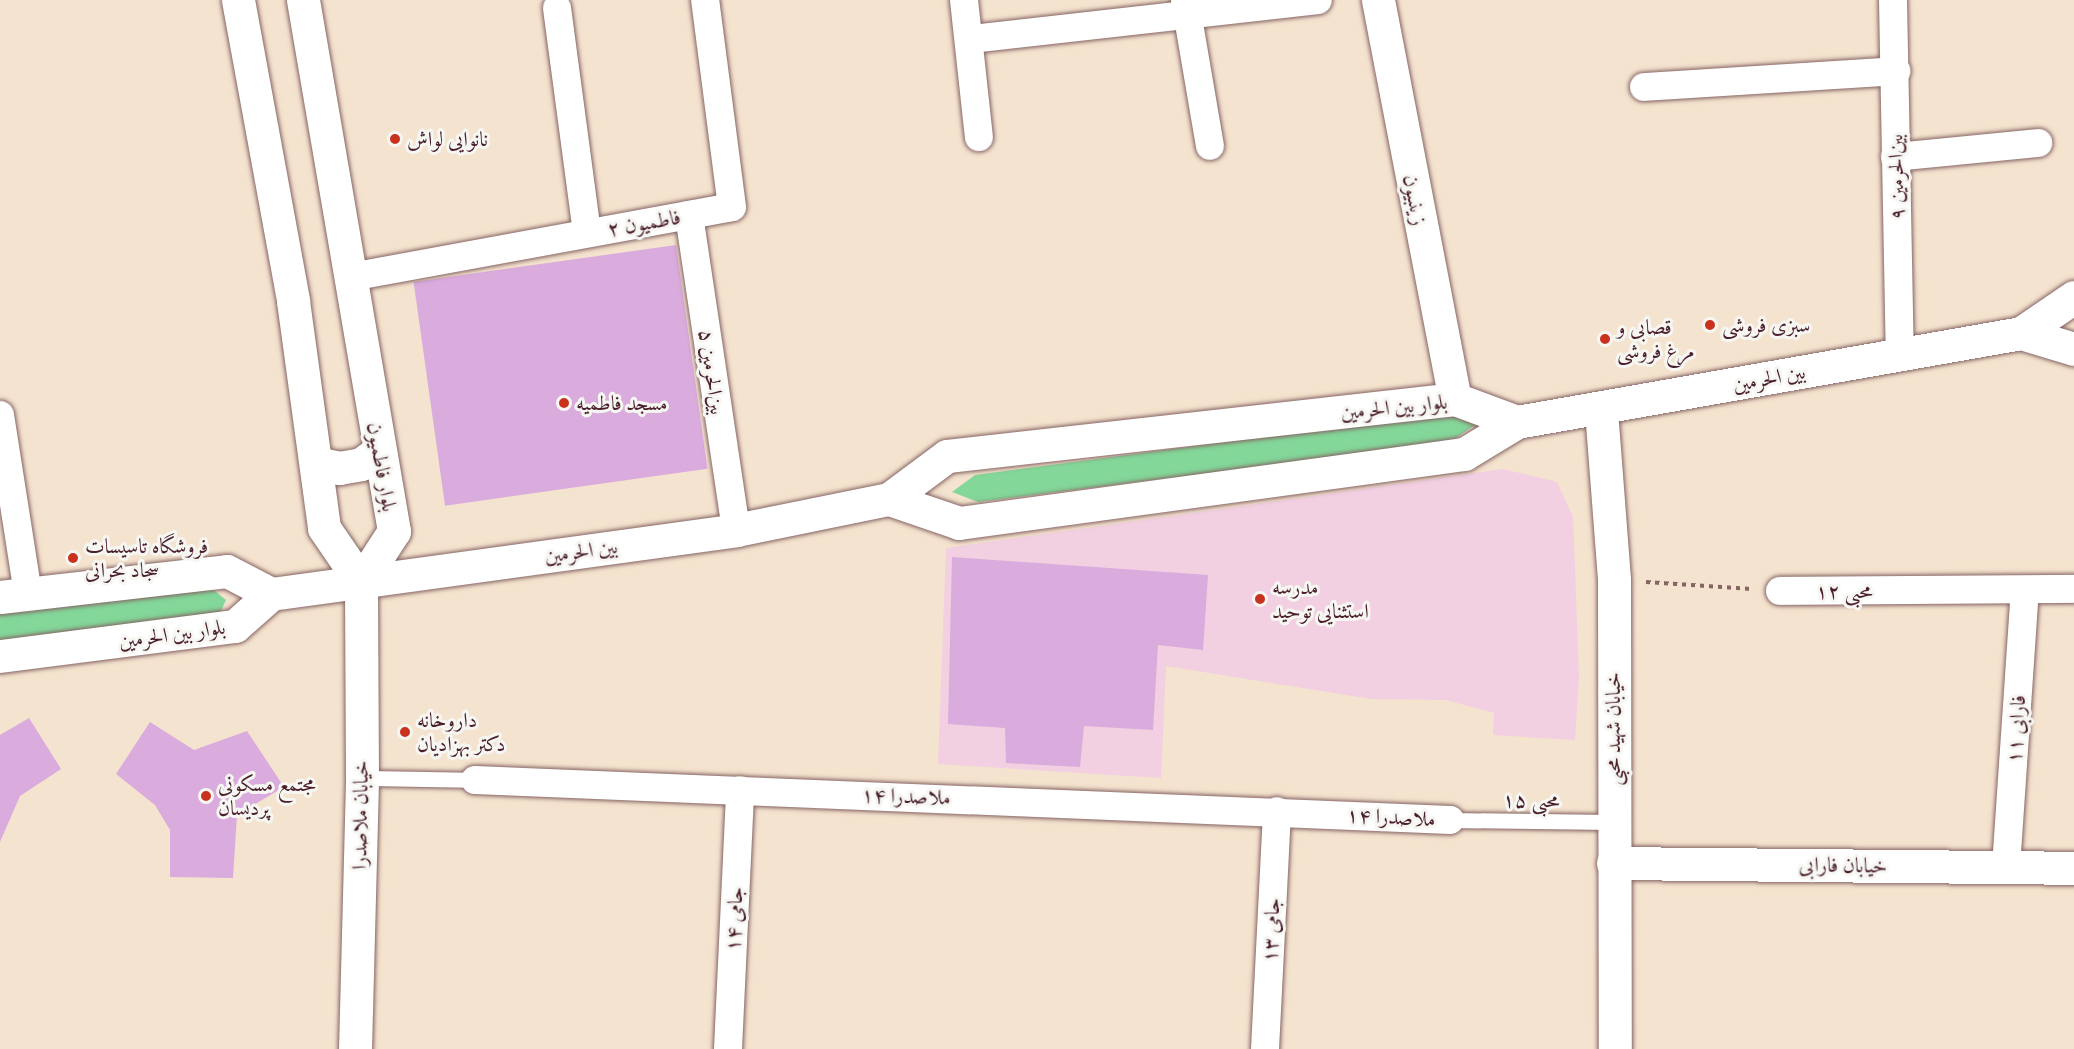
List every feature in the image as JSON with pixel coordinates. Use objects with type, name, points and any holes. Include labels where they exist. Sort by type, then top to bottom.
[{"type":"main road","points":[[238,0],[293,302],[324,528],[361,582]]},
{"type":"main road","name":"بلوار فاطمیون","points":[[303,0],[394,531],[361,582]]},
{"type":"main road","name":"زینبیون","points":[[1377,0],[1455,399]]},
{"type":"main road","points":[[2021,333],[2074,297]]},
{"type":"main road","points":[[2021,333],[2074,349]]},
{"type":"main road","name":"بین الحرمین","points":[[1517,423],[2021,333]]},
{"type":"main road","name":"بلوار بین الحرمین","points":[[889,499],[947,456],[1455,399],[1517,423]]},
{"type":"main road","name":"خیابان شهید محبی","points":[[1600,410],[1614,580],[1612,863],[1615,1049]]},
{"type":"main road","points":[[889,499],[959,523],[1464,454],[1517,423]]},
{"type":"main road","points":[[316,464],[339,468],[361,464],[380,451]]},
{"type":"main road","name":"بین الحرمین","points":[[271,594],[736,530],[889,499]]},
{"type":"main road","points":[[14,595],[227,571],[271,594]]},
{"type":"main road","name":"خیابان ملاصدرا","points":[[355,1049],[362,778],[361,582]]},
{"type":"main road","name":"بلوار بین الحرمین","points":[[0,656],[235,626],[271,594]]},
{"type":"main road","name":"خیابان فارابی","points":[[1612,863],[2074,868]]},
{"type":"street","name":"فاطمیون ۲","points":[[351,277],[732,207],[705,0]]},
{"type":"street","points":[[964,0],[971,39],[979,137]]},
{"type":"street","points":[[971,39],[1186,8],[1318,0]]},
{"type":"street","name":"بین‌الحرمین ۹","points":[[1893,0],[1900,353]]},
{"type":"street","points":[[557,8],[587,233]]},
{"type":"street","points":[[1186,8],[1210,146]]},
{"type":"street","points":[[1644,87],[1896,71]]},
{"type":"street","points":[[1895,157],[2038,143]]},
{"type":"street","name":"بین‌الحرمین ۵","points":[[689,215],[736,530]]},
{"type":"street","points":[[0,415],[14,595]]},
{"type":"street","name":"محبی ۱۲","points":[[1780,591],[2074,589]]},
{"type":"street","name":"فارابی ۱۱","points":[[2006,867],[2025,591]]},
{"type":"street","name":"ملاصدرا ۱۴","points":[[475,780],[1277,811],[1450,820]]},
{"type":"street","name":"جامی ۱۴","points":[[728,1049],[740,790]]},
{"type":"street","name":"جامی ۱۳","points":[[1265,1049],[1277,811]]},
{"type":"lane","name":"ملاصدرا ۱۴","points":[[362,778],[475,780]]},
{"type":"lane","name":"محبی ۱۵","points":[[1450,820],[1612,822]]},
{"type":"path","points":[[1614,580],[1780,591]]},
{"type":"shaded area","name":"مدرسه استثنایی توحید","points":[[1503,469],[1557,482],[1573,517],[1579,678],[1575,740],[1493,735],[1494,713],[1446,700],[1371,699],[1166,666],[1161,778],[938,764],[946,548]]},
{"type":"green space","points":[[1447,413],[1475,425],[1448,443],[978,502],[952,492],[975,475]]},
{"type":"green space","points":[[203,587],[215,591],[226,600],[220,613],[0,642],[0,613]]},
{"type":"building","name":"مسجد فاطمیه","points":[[676,245],[707,469],[445,506],[414,282]]},
{"type":"building","points":[[952,557],[1208,575],[1203,650],[1158,645],[1153,730],[1084,726],[1080,767],[1006,763],[1005,728],[948,724]]},
{"type":"building","points":[[29,718],[61,769],[20,796],[0,842],[0,735]]},
{"type":"building","name":"مجتمع مسکونی پردیسان","points":[[150,722],[194,750],[247,731],[284,787],[237,815],[233,878],[170,877],[170,830],[155,805],[116,774]]},
{"type":"place","name":"نانوایی لواش","points":[[395,139]]},
{"type":"place","name":"سبزی فروشی","points":[[1710,325]]},
{"type":"place","name":"قصابی و مرغ فروشی","points":[[1605,339]]},
{"type":"place","name":"مسجد فاطمیه","points":[[564,403]]},
{"type":"place","name":"فروشگاه تاسیسات سجاد بحرانی","points":[[73,558]]},
{"type":"place","name":"مدرسه استثنایی توحید","points":[[1260,599]]},
{"type":"place","name":"داروخانه دکتر بهزادیان","points":[[405,732]]},
{"type":"place","name":"مجتمع مسکونی پردیسان","points":[[206,796]]}]
